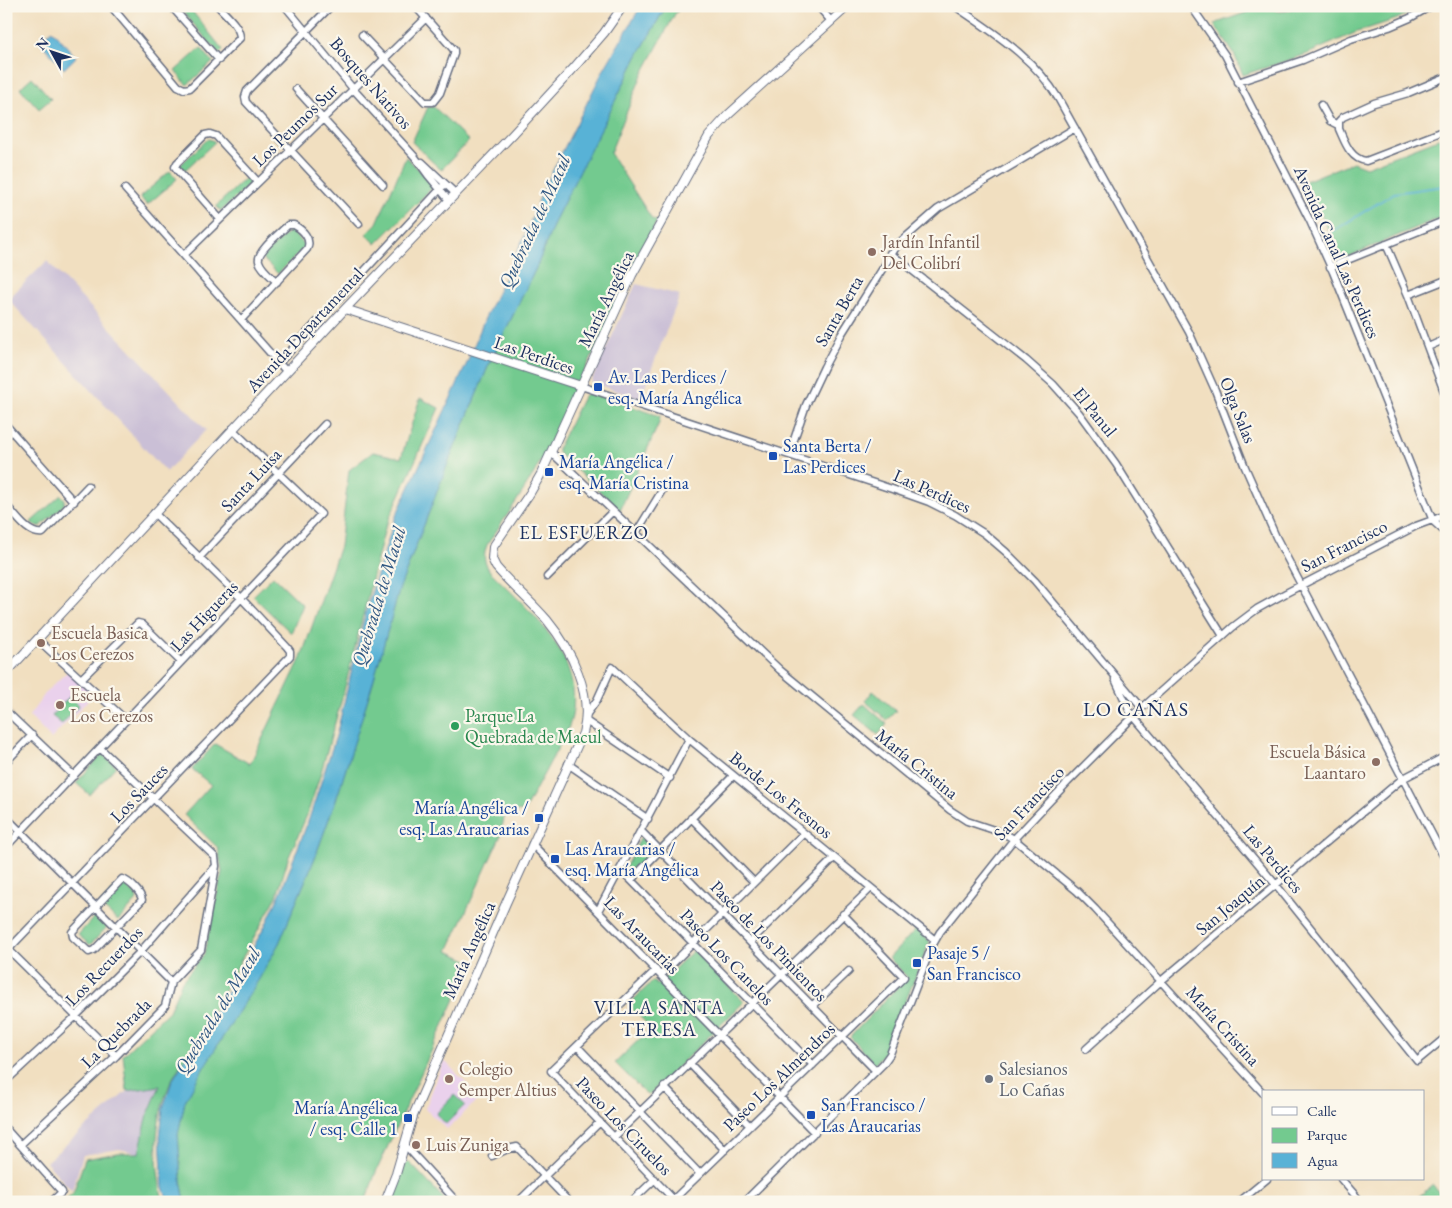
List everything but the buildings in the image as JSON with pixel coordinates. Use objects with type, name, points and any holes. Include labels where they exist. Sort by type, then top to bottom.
[{"type":"street","points":[[112,6],[181,88],[184,89],[190,88],[238,42],[240,34],[237,28],[218,6]]},
{"type":"street","points":[[171,6],[219,60]]},
{"type":"street","name":"Bosques Nativos","points":[[285,6],[354,90],[415,157],[449,200]]},
{"type":"street","points":[[332,6],[247,91],[245,97],[246,102],[359,224]]},
{"type":"street","points":[[362,35],[422,99],[431,103],[440,94],[454,54],[452,46],[415,6]]},
{"type":"street","name":"Avenida Departamental","points":[[6,673],[344,309],[578,64],[604,33],[623,6]]},
{"type":"street","points":[[818,6],[831,21]]},
{"type":"street","name":"María Angélica","points":[[587,718],[578,673],[560,638],[540,611],[496,568],[492,559],[492,551],[533,488],[632,275],[710,136],[728,115],[848,6]]},
{"type":"street","name":"Olga Salas","points":[[955,6],[1033,64],[1053,90],[1075,128],[1189,332],[1215,390],[1265,514],[1446,861]]},
{"type":"street","name":"Avenida Canal Las Perdices","points":[[1191,6],[1214,37],[1310,221],[1433,521]]},
{"type":"street","points":[[1281,6],[1288,6]]},
{"type":"street","points":[[1238,82],[1303,60],[1351,39],[1389,27],[1431,6]]},
{"type":"street","name":"Los Peumos Sur","points":[[184,255],[426,18]]},
{"type":"street","points":[[1338,125],[1343,117],[1374,103],[1446,77]]},
{"type":"street","points":[[296,89],[383,186]]},
{"type":"street","points":[[1321,105],[1330,121],[1338,125],[1353,156],[1358,160],[1366,161],[1446,130]]},
{"type":"street","name":"Santa Berta","points":[[788,454],[806,405],[824,367],[890,254],[903,238],[938,208],[1075,128]]},
{"type":"street","points":[[220,219],[175,167],[205,135],[216,136],[258,182]]},
{"type":"street","name":"Bosques Nativos","points":[[415,157],[455,193]]},
{"type":"street","name":"Avenida Departamental","points":[[279,363],[445,184]]},
{"type":"street","points":[[125,189],[286,371]]},
{"type":"street","points":[[1330,266],[1446,220]]},
{"type":"street","points":[[241,320],[277,282],[307,249],[308,239],[297,226],[292,224],[288,225],[259,253],[258,260],[260,264],[277,282]]},
{"type":"street","points":[[1386,244],[1408,295],[1446,397]]},
{"type":"street","name":"El Panul","points":[[890,254],[1026,360],[1053,384],[1079,413],[1116,464],[1223,636]]},
{"type":"street","points":[[1408,295],[1446,280]]},
{"type":"street","name":"Las Perdices","points":[[344,309],[471,349],[914,496],[943,509],[976,528],[1000,546],[1027,572],[1142,708]]},
{"type":"street","points":[[1428,347],[1446,340]]},
{"type":"street","name":"Santa Luisa","points":[[199,558],[325,424]]},
{"type":"street","points":[[6,425],[74,502]]},
{"type":"street","points":[[232,429],[278,473]]},
{"type":"street","name":"María Cristina","points":[[551,452],[780,670],[950,810],[967,821],[1003,833],[1014,839],[1084,898],[1262,1092]]},
{"type":"street","name":"Las Higueras","points":[[6,847],[321,514],[278,473]]},
{"type":"street","points":[[636,533],[666,484]]},
{"type":"street","points":[[6,504],[27,527],[38,534],[48,530],[88,486]]},
{"type":"street","points":[[547,577],[613,511]]},
{"type":"street","points":[[154,513],[241,598]]},
{"type":"street","name":"San Francisco","points":[[744,1202],[876,1071],[890,1054],[935,940],[945,925],[1014,839],[1142,708],[1223,636],[1258,609],[1416,526],[1446,515]]},
{"type":"street","points":[[1433,521],[1445,532]]},
{"type":"street","name":"Los Sauces","points":[[7,950],[72,885],[287,660],[290,653],[287,647],[241,598]]},
{"type":"street","points":[[81,679],[139,623],[181,662]]},
{"type":"street","points":[[37,639],[126,720]]},
{"type":"street","name":"María Angélica","points":[[385,1202],[413,1116],[532,844],[583,733],[587,718],[612,667]]},
{"type":"street","name":"Borde Los Fresnos","points":[[612,667],[690,740],[935,940]]},
{"type":"street","name":"Las Perdices","points":[[1112,673],[1130,712],[1276,886],[1417,1061],[1446,1037]]},
{"type":"street","points":[[6,711],[74,776]]},
{"type":"street","points":[[587,718],[670,778]]},
{"type":"street","points":[[6,762],[32,735]]},
{"type":"street","points":[[598,911],[690,740]]},
{"type":"street","points":[[100,748],[215,857],[216,866]]},
{"type":"street","name":"San Joaquín","points":[[1086,1049],[1161,981],[1402,778],[1446,756]]},
{"type":"street","points":[[568,764],[648,819]]},
{"type":"street","points":[[631,880],[734,776]]},
{"type":"street","points":[[6,818],[171,982]]},
{"type":"street","points":[[692,818],[754,882]]},
{"type":"street","name":"Paseo de Los Pimientos","points":[[641,831],[876,1071]]},
{"type":"street","points":[[700,1174],[577,1046],[693,943],[804,833]]},
{"type":"street","name":"Las Araucarias","points":[[532,844],[815,1132]]},
{"type":"street","points":[[750,942],[834,858]]},
{"type":"street","name":"Los Recuerdos","points":[[6,1080],[76,1016],[140,952],[216,866]]},
{"type":"street","name":"La Quebrada","points":[[20,1145],[116,1056],[165,1006],[171,982],[201,950],[216,866]]},
{"type":"street","name":"Paseo Los Canelos","points":[[620,869],[813,1065]]},
{"type":"street","points":[[122,879],[126,880],[141,894],[142,900],[91,952],[87,951],[73,936],[72,932],[95,907],[122,879]]},
{"type":"street","points":[[614,1137],[871,888]]},
{"type":"street","name":"Paseo Los Almendros","points":[[675,1200],[904,977],[843,914]]},
{"type":"street","points":[[7,950],[116,1056]]},
{"type":"street","points":[[812,1006],[849,971]]},
{"type":"street","name":"Paseo Los Ciruelos","points":[[577,1046],[551,1071],[675,1200]]},
{"type":"street","points":[[689,1063],[750,1126]]},
{"type":"street","points":[[664,1087],[725,1150]]},
{"type":"street","points":[[518,1202],[600,1122]]},
{"type":"street","points":[[6,1129],[62,1192],[51,1202]]},
{"type":"street","points":[[405,1145],[457,1202]]},
{"type":"street","points":[[492,1156],[518,1147],[569,1202]]},
{"type":"street","points":[[631,1202],[655,1179]]},
{"type":"street","points":[[1239,1202],[1266,1180]]},
{"type":"street","points":[[1342,1180],[1361,1202]]},
{"type":"shaded area","points":[[47,261],[206,430],[166,472],[8,299]]},
{"type":"shaded area","points":[[636,284],[680,295],[640,399],[591,382]]},
{"type":"shaded area","name":"Escuela Los Cerezos","points":[[68,671],[93,695],[51,739],[29,716],[47,691]]},
{"type":"shaded area","name":"Colegio Semper Altius","points":[[444,1060],[480,1098],[447,1129],[425,1109]]},
{"type":"shaded area","points":[[160,1085],[148,1114],[139,1153],[119,1149],[83,1155],[72,1191],[46,1162],[127,1091]]},
{"type":"green space","points":[[178,6],[188,6],[223,50],[219,54]]},
{"type":"green space","name":"Parque La Quebrada de Macul","points":[[666,6],[683,6],[675,14],[641,77],[610,153],[652,219],[657,221],[533,475],[487,545],[485,552],[485,561],[489,570],[535,617],[561,653],[569,673],[573,694],[572,716],[569,727],[524,811],[505,813],[500,837],[448,951],[472,962],[376,1172],[365,1202],[185,1202],[181,1180],[178,1134],[185,1101],[279,943],[314,860],[338,794],[400,587],[448,463],[489,364],[537,266],[556,218],[637,57]]},
{"type":"green space","points":[[1265,6],[1282,11],[1298,6],[1423,6],[1397,19],[1357,32],[1307,54],[1243,75],[1234,54],[1214,24]]},
{"type":"green space","points":[[201,48],[213,62],[187,85],[175,71]]},
{"type":"green space","points":[[32,77],[51,99],[39,109],[20,88]]},
{"type":"green space","points":[[428,107],[434,107],[469,141],[441,170],[412,142]]},
{"type":"green space","points":[[1446,136],[1446,215],[1340,260],[1326,224],[1303,182],[1353,162],[1366,167]]},
{"type":"green space","points":[[208,139],[215,142],[185,170],[180,165]]},
{"type":"green space","points":[[406,157],[435,185],[376,244],[366,234],[377,223]]},
{"type":"green space","points":[[170,171],[177,179],[147,205],[140,197]]},
{"type":"green space","points":[[246,178],[249,181],[249,185],[221,211],[216,206]]},
{"type":"green space","points":[[290,230],[306,246],[278,274],[262,258]]},
{"type":"green space","points":[[588,392],[660,416],[659,423],[620,510],[558,453],[558,448],[583,397]]},
{"type":"green space","points":[[420,398],[439,408],[385,528],[344,691],[307,815],[288,859],[277,896],[171,1081],[163,1102],[158,1126],[157,1148],[159,1180],[163,1202],[63,1202],[73,1193],[85,1159],[118,1153],[139,1153],[148,1114],[160,1086],[127,1091],[123,1055],[169,1011],[182,981],[204,954],[222,872],[218,848],[184,815],[211,785],[192,769],[215,744],[250,764],[301,658],[340,546],[349,470],[373,452],[401,458]]},
{"type":"green space","points":[[61,495],[65,499],[64,505],[41,526],[35,526],[31,522]]},
{"type":"green space","points":[[273,576],[303,605],[291,633],[253,596]]},
{"type":"green space","points":[[873,691],[896,711],[887,720],[865,701]]},
{"type":"green space","points":[[70,696],[79,705],[62,724],[52,716]]},
{"type":"green space","points":[[864,704],[887,724],[878,735],[854,715]]},
{"type":"green space","points":[[102,754],[116,766],[90,795],[76,783]]},
{"type":"green space","points":[[641,837],[657,850],[631,877],[624,870]]},
{"type":"green space","points":[[121,882],[136,895],[137,900],[118,921],[100,905]]},
{"type":"green space","points":[[96,915],[108,926],[90,945],[78,935]]},
{"type":"green space","points":[[916,929],[930,941],[885,1052],[875,1064],[850,1037],[907,977],[889,958]]},
{"type":"green space","points":[[694,950],[744,1002],[648,1096],[615,1063],[651,1028],[628,1005],[653,981],[657,985]]},
{"type":"green space","points":[[454,1095],[465,1105],[446,1124],[436,1114]]},
{"type":"green space","points":[[409,1162],[447,1202],[391,1202],[405,1164]]},
{"type":"green space","points":[[1433,1185],[1446,1202],[1412,1202]]},
{"type":"water","name":"Quebrada de Macul","points":[[641,6],[666,6],[637,57],[556,218],[537,266],[489,364],[400,587],[338,794],[314,860],[279,943],[185,1101],[178,1134],[181,1180],[185,1202],[168,1202],[163,1187],[160,1137],[163,1108],[172,1081],[237,976],[265,926],[280,894],[309,819],[336,736],[367,607],[395,518],[467,363],[485,318],[526,233],[542,192],[603,71]]},
{"type":"water","points":[[52,30],[76,57],[64,69],[39,41]]},
{"type":"waterway","points":[[1330,233],[1394,193],[1444,186],[1446,184]]},
{"type":"place","name":"Jardín Infantil Del Colibrí","points":[[872,252]]},
{"type":"place","name":"Av. Las Perdices / esq. María Angélica","points":[[598,387]]},
{"type":"place","name":"Santa Berta / Las Perdices","points":[[773,456]]},
{"type":"place","name":"María Angélica / esq. María Cristina","points":[[549,472]]},
{"type":"place","name":"Escuela Basica Los Cerezos","points":[[41,643]]},
{"type":"place","name":"Escuela Los Cerezos","points":[[60,705]]},
{"type":"place","name":"Parque La Quebrada de Macul","points":[[455,726]]},
{"type":"place","name":"Escuela Básica Laantaro","points":[[1376,762]]},
{"type":"place","name":"María Angélica / esq. Las Araucarias","points":[[539,818]]},
{"type":"place","name":"Las Araucarias / esq. María Angélica","points":[[555,859]]},
{"type":"place","name":"Pasaje 5 / San Francisco","points":[[917,963]]},
{"type":"place","name":"Colegio Semper Altius","points":[[449,1079]]},
{"type":"place","name":"Salesianos Lo Cañas","points":[[989,1079]]},
{"type":"place","name":"San Francisco / Las Araucarias","points":[[811,1115]]},
{"type":"place","name":"María Angélica / esq. Calle 1","points":[[408,1118]]},
{"type":"place","name":"Luis Zuniga","points":[[416,1145]]},
{"type":"district","name":"EL ESFUERZO","points":[[584,532]]},
{"type":"district","name":"LO CAÑAS","points":[[1136,709]]},
{"type":"district","name":"VILLA SANTA TERESA","points":[[659,1018]]}]
